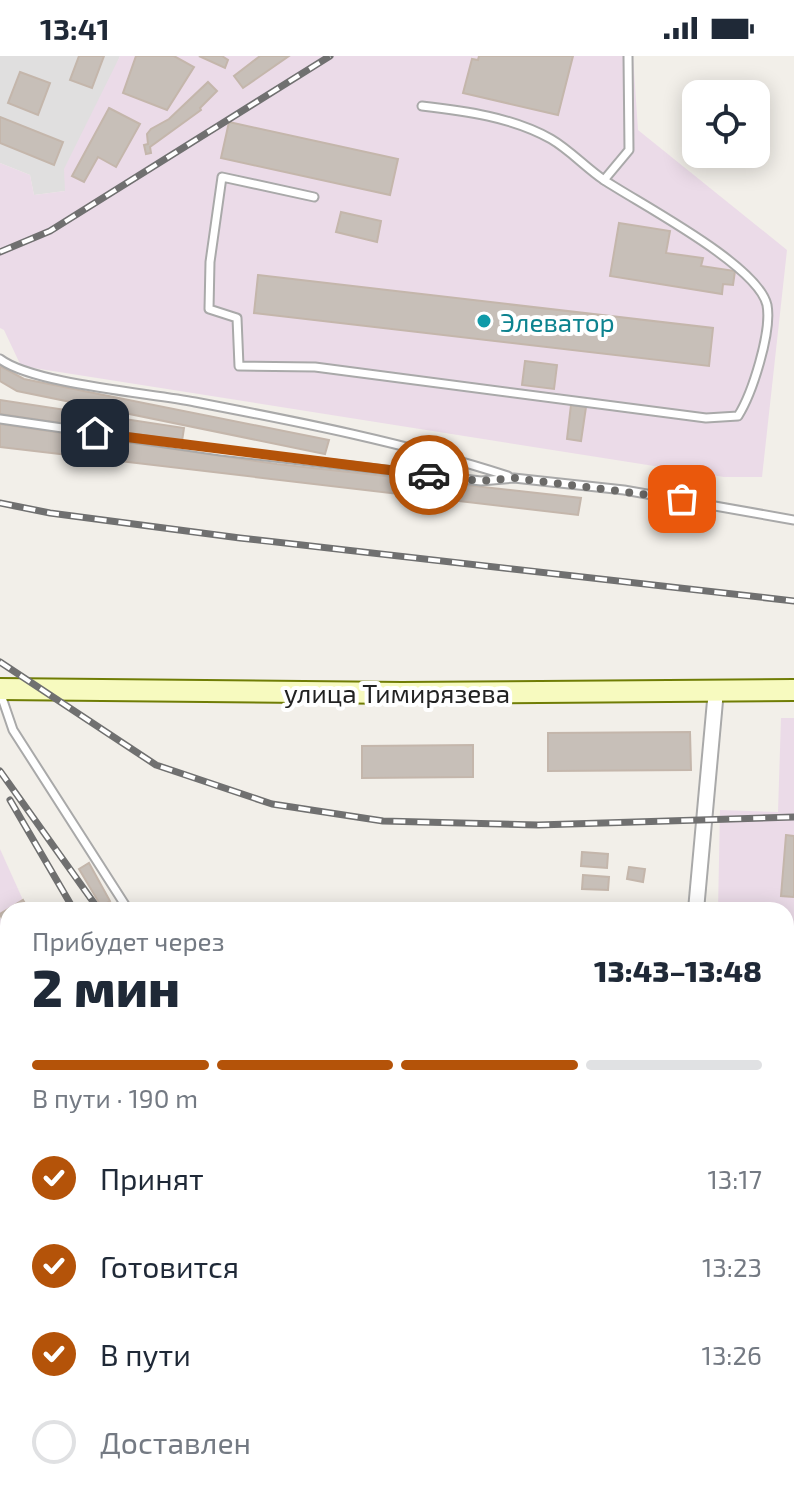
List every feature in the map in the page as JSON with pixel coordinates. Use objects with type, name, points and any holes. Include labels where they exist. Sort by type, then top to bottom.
[{"type":"main road","name":"улица Тимирязева","points":[[0,691],[356,693],[794,690]]},
{"type":"street","points":[[697,902],[716,690]]},
{"type":"lane","points":[[604,180],[629,150],[628,56]]},
{"type":"lane","points":[[314,197],[222,177],[210,262],[209,309],[237,318],[239,366],[315,367],[706,418],[738,416],[749,399],[764,338],[767,304],[745,272],[604,180],[551,139],[468,112],[422,106]]},
{"type":"lane","points":[[0,359],[31,374],[193,401],[375,439],[514,478],[624,490],[794,520]]},
{"type":"lane","points":[[0,419],[221,451],[481,481],[514,478]]},
{"type":"lane","points":[[0,691],[13,730],[123,902]]},
{"type":"shaded area","points":[[0,56],[120,56],[65,191],[34,195],[30,175],[0,163]]},
{"type":"shaded area","points":[[120,56],[633,56],[638,130],[787,250],[762,477],[724,477],[21,366],[4,330],[0,328],[0,163],[30,175],[34,195],[65,191],[64,169]]},
{"type":"shaded area","points":[[781,718],[794,718],[794,902],[718,902],[720,810],[778,812]]},
{"type":"shaded area","points":[[0,849],[23,900],[0,902]]},
{"type":"building","points":[[79,56],[104,56],[92,88],[70,80]]},
{"type":"building","points":[[136,56],[174,56],[194,67],[167,110],[123,93]]},
{"type":"building","points":[[199,56],[222,56],[228,60],[225,68]]},
{"type":"building","points":[[260,56],[289,56],[243,88],[234,76]]},
{"type":"building","points":[[479,56],[573,56],[558,115],[463,93],[472,59],[478,60]]},
{"type":"building","points":[[20,72],[50,83],[38,115],[8,103]]},
{"type":"building","points":[[208,82],[217,91],[201,110],[150,147],[151,153],[146,154],[144,145],[148,144],[147,134],[151,129],[169,119]]},
{"type":"building","points":[[109,108],[140,124],[116,167],[98,157],[84,182],[72,176]]},
{"type":"building","points":[[0,117],[63,142],[54,165],[0,143]]},
{"type":"building","points":[[229,122],[398,159],[390,195],[221,158]]},
{"type":"building","points":[[341,212],[381,221],[377,242],[336,232]]},
{"type":"building","points":[[619,223],[670,231],[666,253],[703,258],[701,266],[735,271],[733,285],[723,284],[722,294],[610,276]]},
{"type":"building","name":"Элеватор","points":[[258,275],[713,328],[709,366],[254,313]]},
{"type":"building","points":[[525,361],[557,365],[554,389],[522,385]]},
{"type":"building","points":[[0,366],[24,379],[329,440],[325,454],[17,391],[0,381]]},
{"type":"building","points":[[0,400],[184,428],[182,441],[0,414]]},
{"type":"building","points":[[571,405],[586,407],[581,441],[567,439]]},
{"type":"building","points":[[0,424],[277,464],[581,498],[578,515],[0,447]]},
{"type":"building","points":[[690,732],[691,770],[548,771],[548,733]]},
{"type":"building","points":[[473,745],[473,777],[362,778],[362,746]]},
{"type":"building","points":[[786,835],[794,836],[794,897],[781,896]]},
{"type":"building","points":[[582,852],[608,854],[607,868],[581,866]]},
{"type":"building","points":[[89,863],[110,901],[99,902],[79,869]]},
{"type":"building","points":[[629,867],[645,869],[643,882],[627,879]]},
{"type":"building","points":[[583,875],[609,877],[608,890],[582,889]]},
{"type":"railway","points":[[0,252],[50,231],[330,56]]},
{"type":"railway","points":[[0,503],[50,513],[240,538],[794,601]]},
{"type":"railway","points":[[0,662],[156,765],[272,804],[383,821],[538,825],[794,817]]},
{"type":"railway","points":[[0,771],[93,902]]},
{"type":"railway","points":[[10,800],[69,902]]},
{"type":"way so far","points":[[429,475],[481,481],[514,478],[551,481],[682,499]]},
{"type":"place","name":"Элеватор","points":[[484,321]]},
{"type":"route","points":[[95,433],[429,475]]}]
